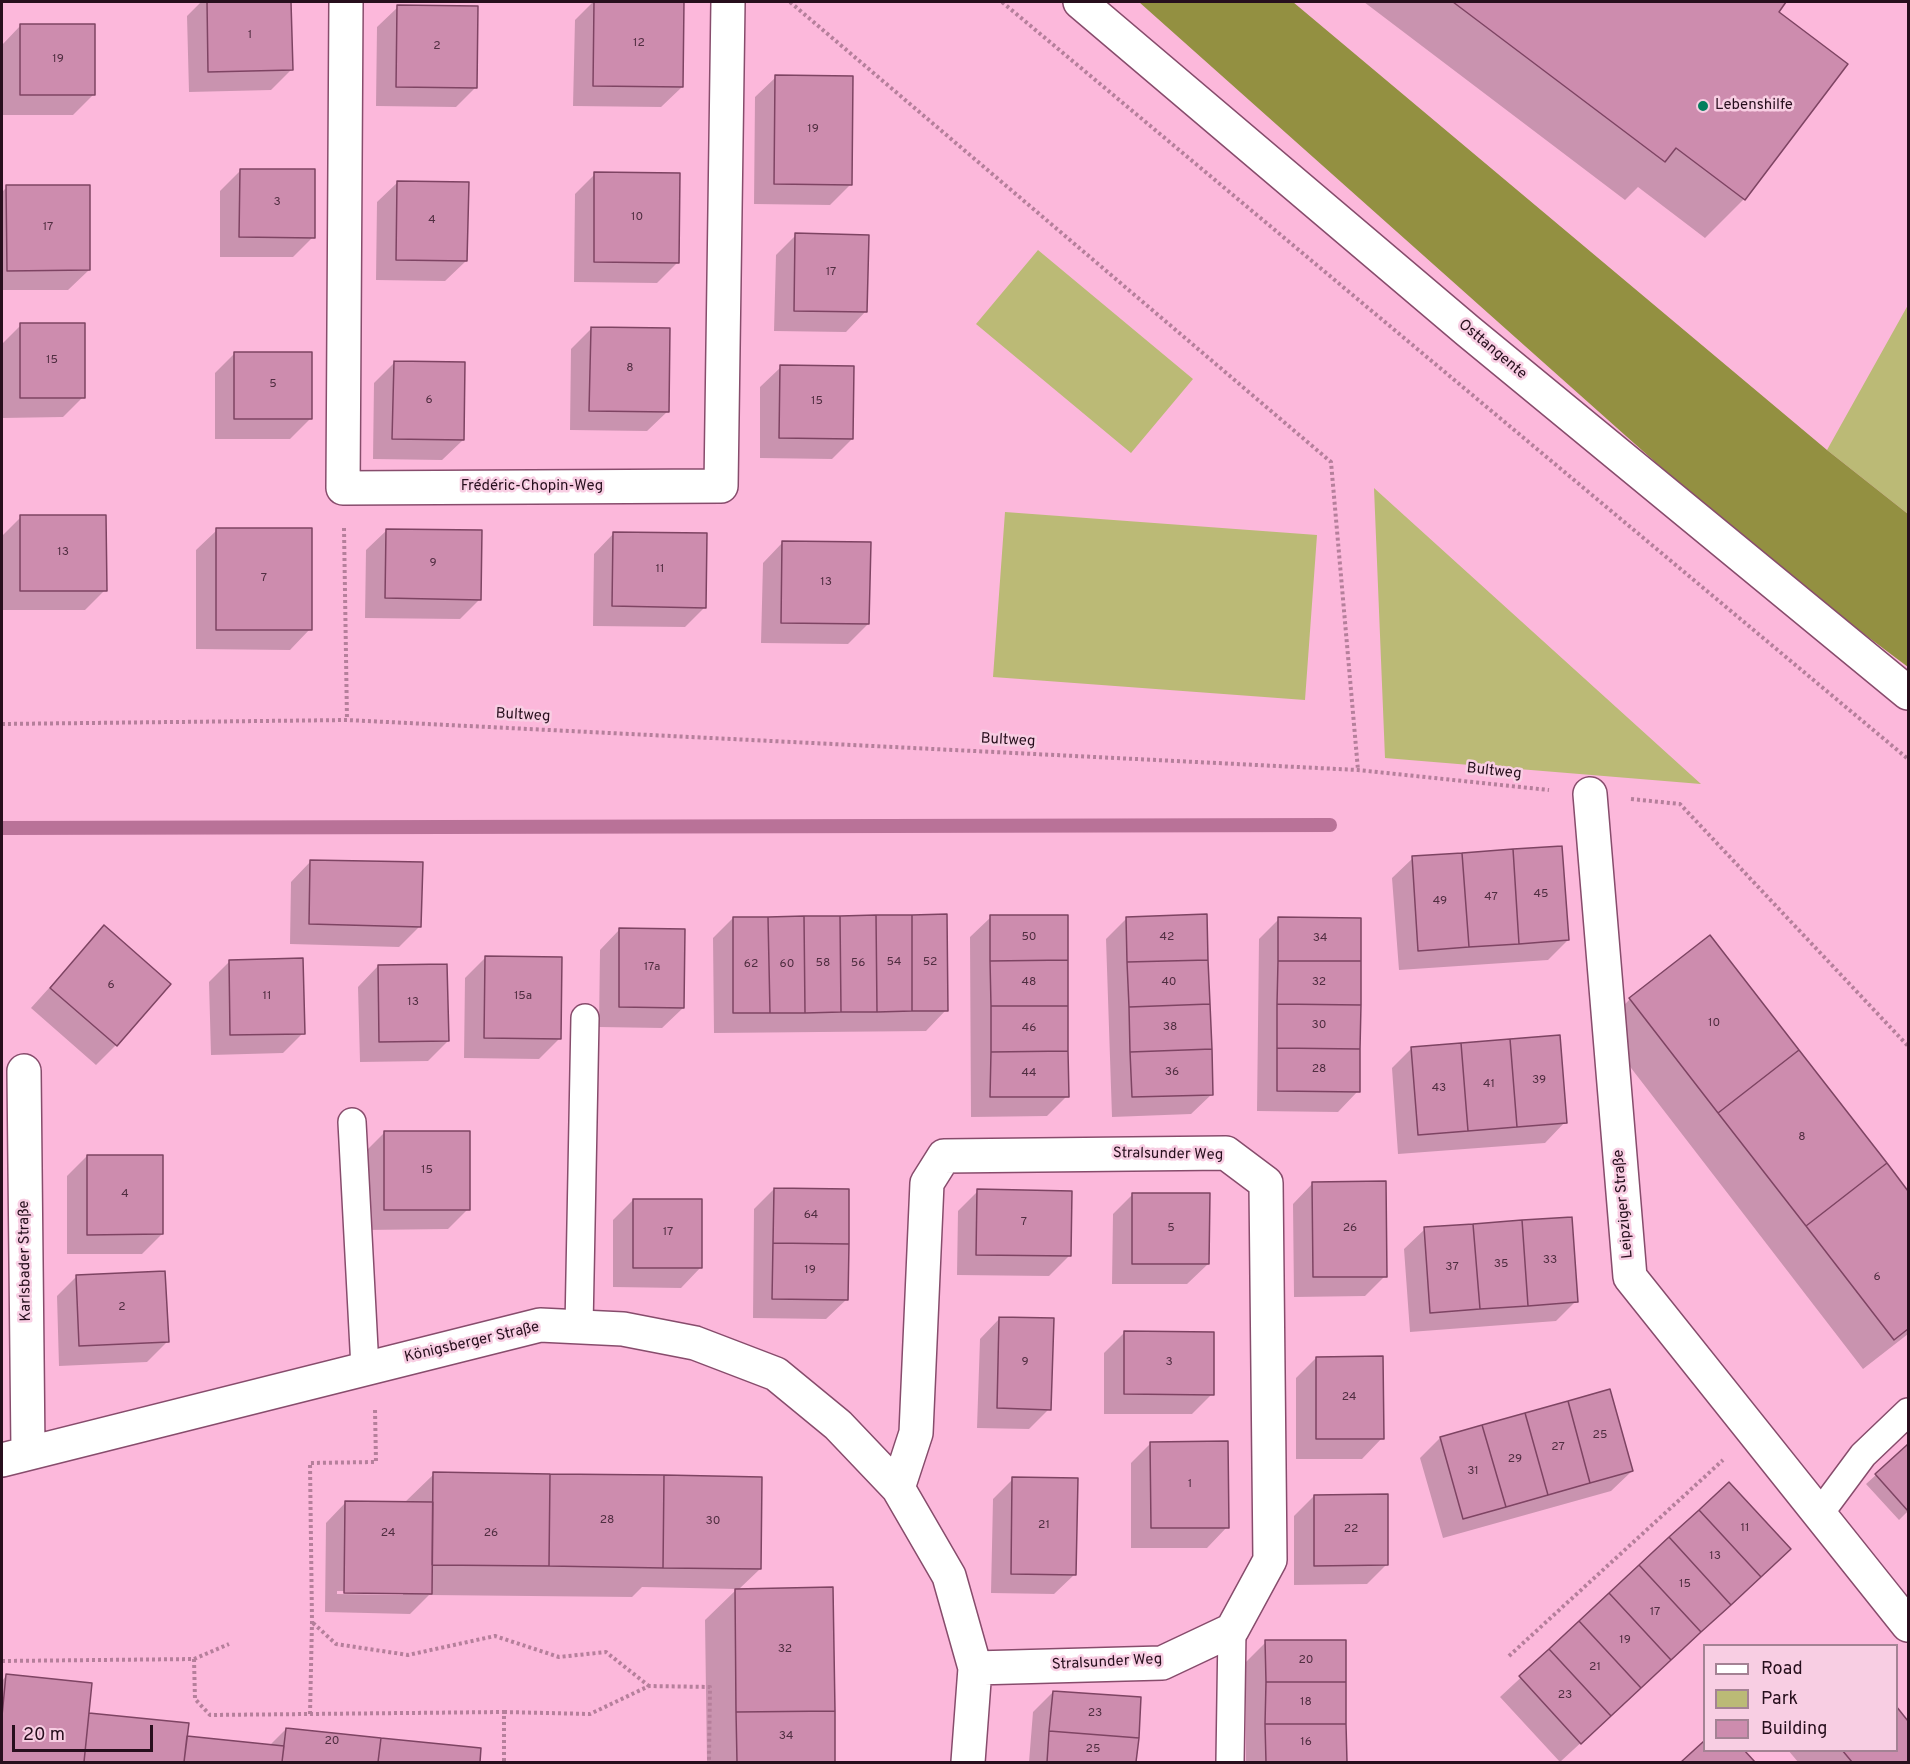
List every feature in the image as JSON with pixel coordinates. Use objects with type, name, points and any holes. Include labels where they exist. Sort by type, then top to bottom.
[{"type":"street","points":[[344,488],[346,2]]},
{"type":"street","name":"Frédéric-Chopin-Weg","points":[[344,488],[721,486],[728,2]]},
{"type":"street","name":"Osttangente","points":[[1080,2],[1478,339],[1908,693]]},
{"type":"street","name":"Leipziger Straße","points":[[1590,794],[1630,1277],[1908,1625]]},
{"type":"street","name":"Karlsbader Straße","points":[[15,1456],[24,1071]]},
{"type":"street","name":"Stralsunder Weg","points":[[898,1488],[916,1432],[927,1183],[944,1156],[1226,1153],[1266,1183],[1269,1560],[1232,1630],[1162,1663],[975,1668]]},
{"type":"street","name":"Königsberger Straße","points":[[15,1456],[540,1325],[623,1329],[695,1343],[776,1374],[838,1425],[898,1488],[949,1576],[975,1668],[968,1762]]},
{"type":"lane","points":[[579,1327],[585,1018]]},
{"type":"lane","points":[[352,1122],[370,1367]]},
{"type":"lane","points":[[1820,1513],[1863,1455],[1908,1412]]},
{"type":"lane","name":"Stralsunder Weg","points":[[1230,1762],[1232,1630]]},
{"type":"path","points":[[790,2],[1331,462],[1358,771]]},
{"type":"path","points":[[1002,2],[1908,759]]},
{"type":"path","points":[[344,488],[346,720]]},
{"type":"path","name":"Bultweg","points":[[2,724],[346,720],[1358,771],[1680,804],[1908,1046]]},
{"type":"path","points":[[310,1714],[312,1622],[310,1463],[376,1462],[370,1367]]},
{"type":"path","points":[[1509,1656],[1754,1431]]},
{"type":"path","points":[[312,1622],[336,1644],[408,1656],[495,1636],[559,1657],[606,1652],[649,1686]]},
{"type":"path","points":[[2,1661],[194,1659],[229,1644]]},
{"type":"path","points":[[194,1659],[195,1699],[210,1715],[504,1712],[591,1714],[649,1686],[710,1687],[709,1762]]},
{"type":"path","points":[[504,1712],[504,1762]]},
{"type":"green space","points":[[1038,250],[1193,379],[1131,453],[976,324]]},
{"type":"green space","points":[[1908,305],[1908,514],[1827,450]]},
{"type":"green space","points":[[1374,488],[1701,784],[1385,758]]},
{"type":"green space","points":[[1005,512],[1317,535],[1305,700],[993,677]]},
{"type":"shaded area","points":[[1139,2],[1293,2],[1827,450],[1908,514],[1908,667],[1764,559]]},
{"type":"building","points":[[207,2],[291,2],[293,70],[208,72]]},
{"type":"building","points":[[594,2],[684,2],[683,87],[593,86]]},
{"type":"building","name":"Lebenshilfe","points":[[1453,2],[1786,2],[1779,12],[1848,64],[1745,200],[1676,148],[1665,162]]},
{"type":"building","points":[[397,5],[478,6],[477,88],[396,87]]},
{"type":"building","points":[[20,24],[95,24],[95,95],[20,95]]},
{"type":"building","points":[[775,75],[853,76],[852,185],[774,184]]},
{"type":"building","points":[[240,169],[315,169],[315,238],[239,237]]},
{"type":"building","points":[[594,172],[680,173],[679,263],[594,262]]},
{"type":"building","points":[[397,181],[469,182],[467,261],[396,260]]},
{"type":"building","points":[[6,185],[90,185],[90,270],[7,271]]},
{"type":"building","points":[[795,233],[869,235],[867,312],[794,311]]},
{"type":"building","points":[[20,323],[85,323],[85,398],[20,398]]},
{"type":"building","points":[[591,327],[670,328],[669,412],[589,411]]},
{"type":"building","points":[[234,352],[312,352],[312,419],[234,419]]},
{"type":"building","points":[[394,361],[465,362],[464,440],[392,439]]},
{"type":"building","points":[[780,365],[854,366],[853,439],[779,438]]},
{"type":"building","points":[[20,515],[106,515],[107,591],[20,591]]},
{"type":"building","points":[[216,528],[312,528],[312,630],[216,630]]},
{"type":"building","points":[[386,529],[482,530],[481,600],[385,598]]},
{"type":"building","points":[[613,532],[707,533],[706,608],[612,606]]},
{"type":"building","points":[[782,541],[871,542],[869,624],[781,623]]},
{"type":"building","points":[[1562,846],[1569,940],[1519,944],[1513,849]]},
{"type":"building","points":[[1513,849],[1519,944],[1469,947],[1462,853]]},
{"type":"building","points":[[1462,853],[1469,947],[1418,951],[1412,856]]},
{"type":"building","points":[[310,860],[423,862],[421,927],[309,924]]},
{"type":"building","points":[[947,914],[948,1011],[912,1011],[912,915]]},
{"type":"building","points":[[1207,914],[1208,960],[1127,962],[1126,917]]},
{"type":"building","points":[[876,915],[912,915],[912,1011],[877,1012]]},
{"type":"building","points":[[876,915],[877,1012],[841,1012],[840,916]]},
{"type":"building","points":[[990,915],[1068,915],[1068,960],[990,961]]},
{"type":"building","points":[[804,916],[840,916],[841,1012],[805,1013]]},
{"type":"building","points":[[804,916],[805,1013],[770,1013],[768,917]]},
{"type":"building","points":[[733,917],[768,917],[770,1013],[733,1013]]},
{"type":"building","points":[[1278,917],[1361,918],[1361,961],[1278,961]]},
{"type":"building","points":[[104,925],[171,984],[117,1046],[50,988]]},
{"type":"building","points":[[619,928],[685,929],[684,1008],[619,1007]]},
{"type":"building","points":[[1710,935],[1799,1050],[1718,1113],[1629,998]]},
{"type":"building","points":[[485,956],[562,957],[561,1039],[484,1038]]},
{"type":"building","points":[[303,958],[305,1034],[230,1035],[229,960]]},
{"type":"building","points":[[1068,960],[1068,1006],[991,1006],[990,961]]},
{"type":"building","points":[[1208,960],[1210,1004],[1129,1007],[1127,962]]},
{"type":"building","points":[[1278,961],[1361,961],[1361,1005],[1277,1004]]},
{"type":"building","points":[[447,964],[449,1041],[379,1042],[378,965]]},
{"type":"building","points":[[1210,1004],[1212,1049],[1130,1052],[1129,1007]]},
{"type":"building","points":[[1277,1004],[1361,1005],[1360,1049],[1277,1048]]},
{"type":"building","points":[[991,1006],[1068,1006],[1068,1051],[991,1052]]},
{"type":"building","points":[[1560,1035],[1567,1123],[1517,1127],[1510,1039]]},
{"type":"building","points":[[1510,1039],[1517,1127],[1468,1131],[1461,1043]]},
{"type":"building","points":[[1461,1043],[1468,1131],[1418,1135],[1411,1047]]},
{"type":"building","points":[[1277,1048],[1360,1049],[1360,1092],[1277,1091]]},
{"type":"building","points":[[1212,1049],[1213,1095],[1132,1097],[1130,1052]]},
{"type":"building","points":[[1799,1050],[1887,1163],[1806,1226],[1718,1113]]},
{"type":"building","points":[[1068,1051],[1069,1097],[990,1097],[991,1052]]},
{"type":"building","points":[[384,1131],[470,1131],[470,1210],[384,1210]]},
{"type":"building","points":[[87,1155],[163,1155],[163,1234],[87,1235]]},
{"type":"building","points":[[1887,1163],[1908,1191],[1908,1329],[1894,1340],[1806,1226]]},
{"type":"building","points":[[1386,1181],[1387,1277],[1313,1277],[1312,1182]]},
{"type":"building","points":[[774,1188],[849,1189],[849,1244],[773,1243]]},
{"type":"building","points":[[977,1189],[1072,1191],[1071,1256],[976,1255]]},
{"type":"building","points":[[1132,1193],[1210,1193],[1209,1264],[1132,1264]]},
{"type":"building","points":[[633,1199],[702,1199],[702,1268],[633,1268]]},
{"type":"building","points":[[1572,1217],[1578,1302],[1528,1306],[1522,1220]]},
{"type":"building","points":[[1522,1220],[1528,1306],[1480,1309],[1473,1224]]},
{"type":"building","points":[[1473,1224],[1480,1309],[1430,1313],[1424,1227]]},
{"type":"building","points":[[773,1243],[849,1244],[848,1300],[772,1299]]},
{"type":"building","points":[[165,1271],[169,1342],[79,1346],[76,1275]]},
{"type":"building","points":[[999,1317],[1054,1318],[1051,1410],[997,1408]]},
{"type":"building","points":[[1124,1331],[1214,1332],[1214,1395],[1124,1394]]},
{"type":"building","points":[[1383,1356],[1384,1439],[1316,1439],[1316,1357]]},
{"type":"building","points":[[1610,1389],[1633,1471],[1590,1483],[1568,1401]]},
{"type":"building","points":[[1568,1401],[1590,1483],[1548,1495],[1525,1413]]},
{"type":"building","points":[[1525,1413],[1548,1495],[1506,1507],[1482,1425]]},
{"type":"building","points":[[1482,1425],[1506,1507],[1463,1519],[1440,1437]]},
{"type":"building","points":[[1228,1441],[1229,1528],[1151,1528],[1150,1442]]},
{"type":"building","points":[[1908,1444],[1908,1511],[1875,1474]]},
{"type":"building","points":[[433,1472],[550,1474],[549,1566],[432,1565]]},
{"type":"building","points":[[550,1474],[664,1475],[663,1568],[549,1566]]},
{"type":"building","points":[[664,1475],[762,1477],[761,1569],[663,1568]]},
{"type":"building","points":[[1012,1477],[1078,1478],[1076,1575],[1011,1574]]},
{"type":"building","points":[[1729,1482],[1791,1549],[1761,1577],[1699,1510]]},
{"type":"building","points":[[1388,1494],[1388,1565],[1314,1566],[1314,1495]]},
{"type":"building","points":[[345,1501],[433,1502],[432,1594],[344,1593]]},
{"type":"building","points":[[1699,1510],[1761,1577],[1731,1605],[1669,1537]]},
{"type":"building","points":[[1669,1537],[1731,1605],[1701,1632],[1639,1565]]},
{"type":"building","points":[[1639,1565],[1701,1632],[1671,1660],[1609,1593]]},
{"type":"building","points":[[833,1587],[835,1711],[736,1712],[735,1589]]},
{"type":"building","points":[[1609,1593],[1671,1660],[1641,1688],[1579,1621]]},
{"type":"building","points":[[1579,1621],[1641,1688],[1611,1716],[1549,1649]]},
{"type":"building","points":[[1265,1640],[1346,1640],[1346,1682],[1266,1682]]},
{"type":"building","points":[[1549,1649],[1611,1716],[1581,1744],[1519,1676]]},
{"type":"building","points":[[6,1674],[92,1683],[84,1762],[2,1762],[2,1716]]},
{"type":"building","points":[[1266,1682],[1346,1682],[1346,1724],[1265,1724]]},
{"type":"building","points":[[1053,1691],[1141,1697],[1139,1738],[1049,1731]]},
{"type":"building","points":[[1898,1708],[1908,1721],[1908,1762],[1852,1762],[1844,1752],[1898,1752]]},
{"type":"building","points":[[835,1711],[835,1762],[737,1762],[736,1712]]},
{"type":"building","points":[[89,1713],[189,1723],[184,1762],[84,1762]]},
{"type":"building","points":[[1265,1724],[1346,1724],[1347,1762],[1266,1762]]},
{"type":"building","points":[[286,1728],[381,1738],[378,1762],[282,1762]]},
{"type":"building","points":[[1049,1731],[1139,1738],[1136,1762],[1047,1762]]},
{"type":"building","points":[[187,1736],[284,1746],[282,1762],[184,1762]]},
{"type":"building","points":[[381,1738],[481,1748],[480,1762],[378,1762]]},
{"type":"building","points":[[1703,1742],[1703,1752],[1746,1752],[1755,1762],[1681,1762]]},
{"type":"waterway","points":[[2,828],[1330,825]]},
{"type":"place","name":"Lebenshilfe","points":[[1703,106]]}]
